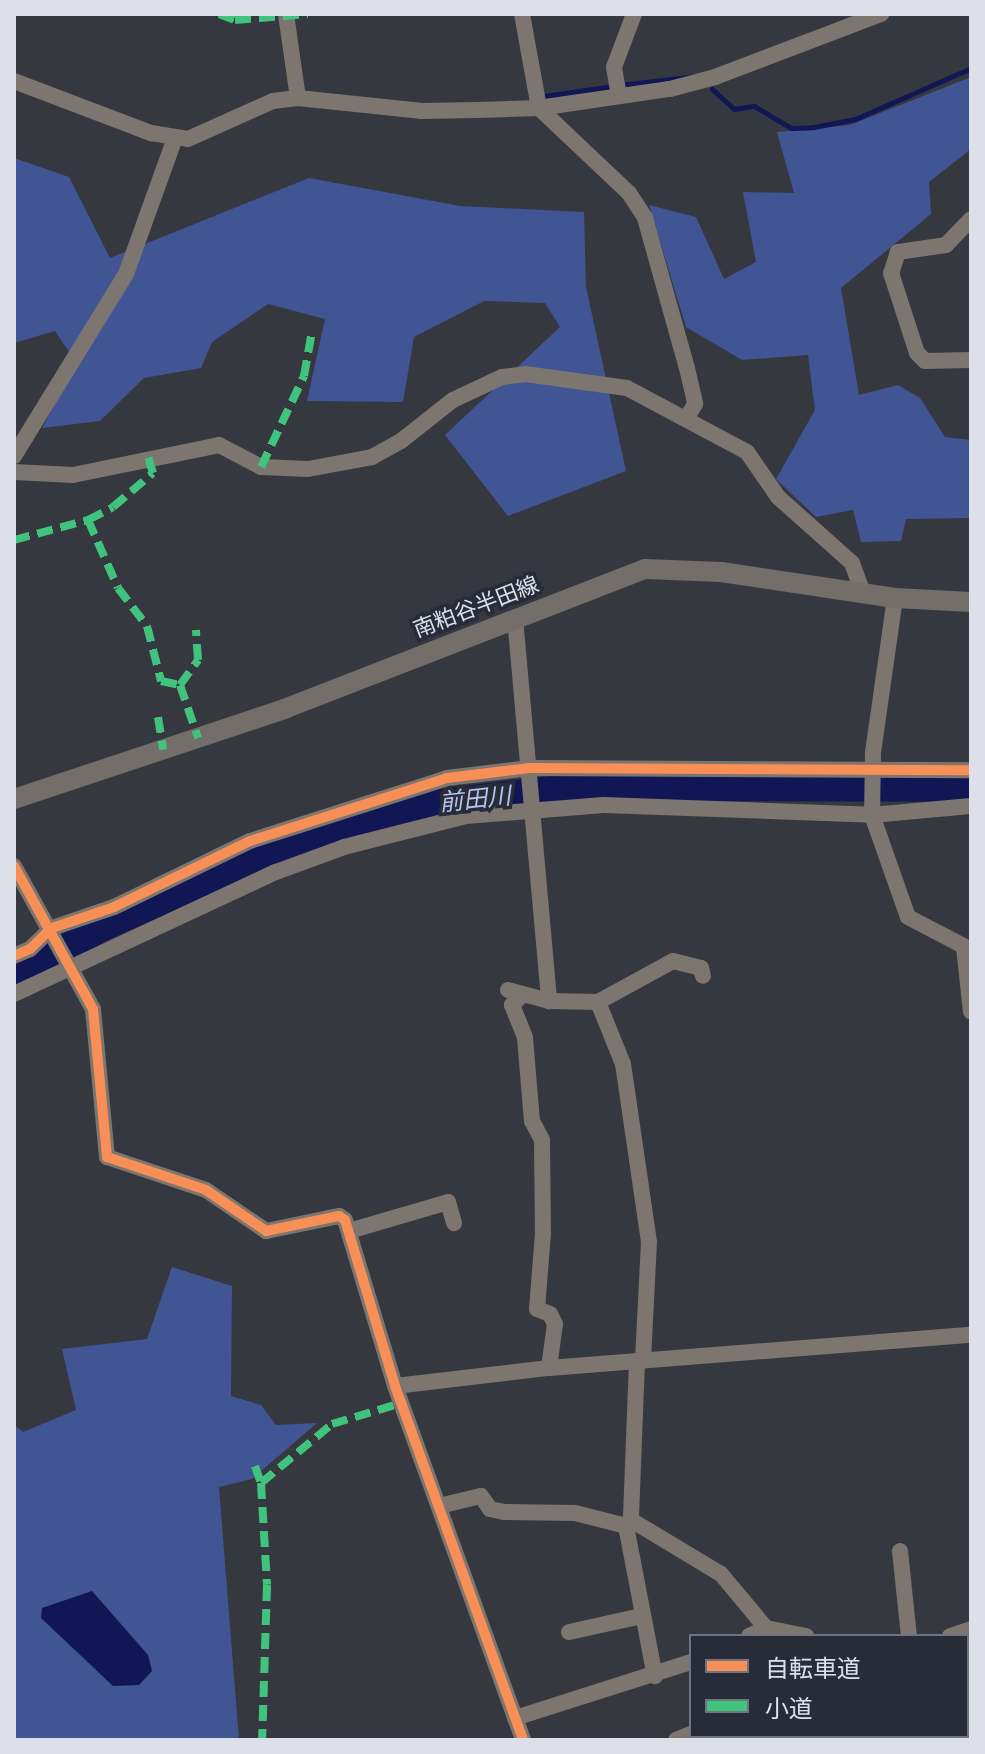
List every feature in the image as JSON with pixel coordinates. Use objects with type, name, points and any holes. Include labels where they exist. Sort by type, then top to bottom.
[{"type":"main road","name":"南粕谷半田線","points":[[14,799],[284,709],[645,569],[696,570],[895,598],[971,602]]},
{"type":"street","points":[[286,14],[298,98]]},
{"type":"street","points":[[522,14],[539,108],[629,193],[645,218],[695,404],[688,416]]},
{"type":"street","points":[[619,96],[614,67],[634,14]]},
{"type":"street","points":[[14,81],[175,138],[211,133],[273,101],[298,98],[422,111],[539,108],[619,96],[715,77],[881,14]]},
{"type":"street","points":[[14,456],[126,274],[175,138]]},
{"type":"street","points":[[971,219],[946,245],[898,252],[891,273],[917,353],[925,361],[971,360]]},
{"type":"street","points":[[14,472],[73,475],[219,445],[261,467],[308,469],[372,457],[401,441],[453,400],[502,377],[525,374],[627,388],[688,416],[755,459],[778,497],[852,563],[862,591]]},
{"type":"street","points":[[895,598],[872,768],[872,811],[908,917],[968,948],[971,1012]]},
{"type":"street","points":[[515,618],[549,1001]]},
{"type":"street","points":[[14,956],[30,949],[52,928],[114,907],[250,841],[383,795],[447,778],[530,772],[872,768],[971,770]]},
{"type":"street","points":[[14,994],[75,969],[126,938],[344,847],[466,816],[604,805],[872,811],[971,806]]},
{"type":"street","points":[[14,866],[75,969],[93,1009],[107,1157],[206,1190],[266,1231],[339,1216],[349,1231],[395,1386],[523,1740]]},
{"type":"street","points":[[549,1368],[555,1324],[550,1314],[537,1309],[543,1233],[542,1140],[532,1121],[525,1038],[512,1005],[514,993],[549,1001],[598,1002],[673,961],[701,968],[703,976]]},
{"type":"street","points":[[598,1002],[623,1064],[649,1242],[628,1523],[655,1676]]},
{"type":"street","points":[[349,1231],[448,1202],[454,1223]]},
{"type":"street","points":[[395,1386],[549,1368],[971,1335]]},
{"type":"street","points":[[439,1506],[481,1496],[490,1509],[526,1515],[575,1513],[628,1523],[721,1574],[766,1628]]},
{"type":"street","points":[[900,1551],[909,1634]]},
{"type":"street","points":[[569,1632],[642,1616]]},
{"type":"street","points":[[753,1634],[766,1628],[796,1634]]},
{"type":"street","points":[[515,1718],[689,1663]]},
{"type":"shaded area","points":[[971,77],[971,149],[929,182],[931,214],[841,288],[859,395],[898,385],[920,398],[945,437],[971,440],[971,518],[906,519],[901,541],[861,542],[853,510],[816,517],[776,479],[815,410],[808,355],[742,360],[686,327],[649,205],[696,217],[724,279],[756,262],[743,192],[794,193],[777,132],[850,125]]},
{"type":"shaded area","points":[[14,158],[69,177],[110,258],[309,178],[460,206],[584,212],[586,287],[626,471],[508,516],[445,435],[560,327],[545,303],[484,301],[414,337],[403,402],[307,401],[325,319],[268,304],[212,342],[201,368],[144,378],[100,421],[42,428],[77,364],[55,331],[14,343]]},
{"type":"shaded area","points":[[172,1267],[232,1286],[231,1396],[261,1405],[276,1425],[317,1423],[252,1479],[219,1487],[239,1740],[14,1740],[14,1425],[23,1432],[76,1410],[62,1349],[147,1339]]},
{"type":"shaded area","points":[[92,1591],[148,1655],[152,1671],[139,1685],[113,1686],[41,1618],[42,1608]]},
{"type":"waterway","points":[[712,89],[734,109],[754,106],[791,128],[814,127],[855,119],[971,68]]},
{"type":"waterway","points":[[620,85],[696,76]]},
{"type":"waterway","points":[[544,96],[613,86]]},
{"type":"waterway","name":"前田川","points":[[14,976],[103,927],[272,852],[428,804],[578,787],[971,788]]},
{"type":"marked path","points":[[219,14],[235,20],[308,14]]},
{"type":"marked path","points":[[261,467],[304,376],[312,331]]},
{"type":"marked path","points":[[14,540],[88,520],[113,507],[153,473],[148,457]]},
{"type":"marked path","points":[[88,520],[118,588],[147,626],[161,681],[180,685],[198,738]]},
{"type":"marked path","points":[[180,685],[198,660],[196,630]]},
{"type":"marked path","points":[[158,717],[163,750]]},
{"type":"marked path","points":[[261,1483],[332,1424],[401,1403]]},
{"type":"marked path","points":[[255,1466],[261,1483],[267,1585],[262,1740]]},
{"type":"cycle path","points":[[14,956],[30,949],[52,928],[114,907],[250,841],[447,778],[530,768],[971,770]]},
{"type":"cycle path","points":[[14,866],[93,1009],[107,1157],[206,1190],[266,1231],[339,1216],[345,1220],[395,1386],[523,1740]]}]
